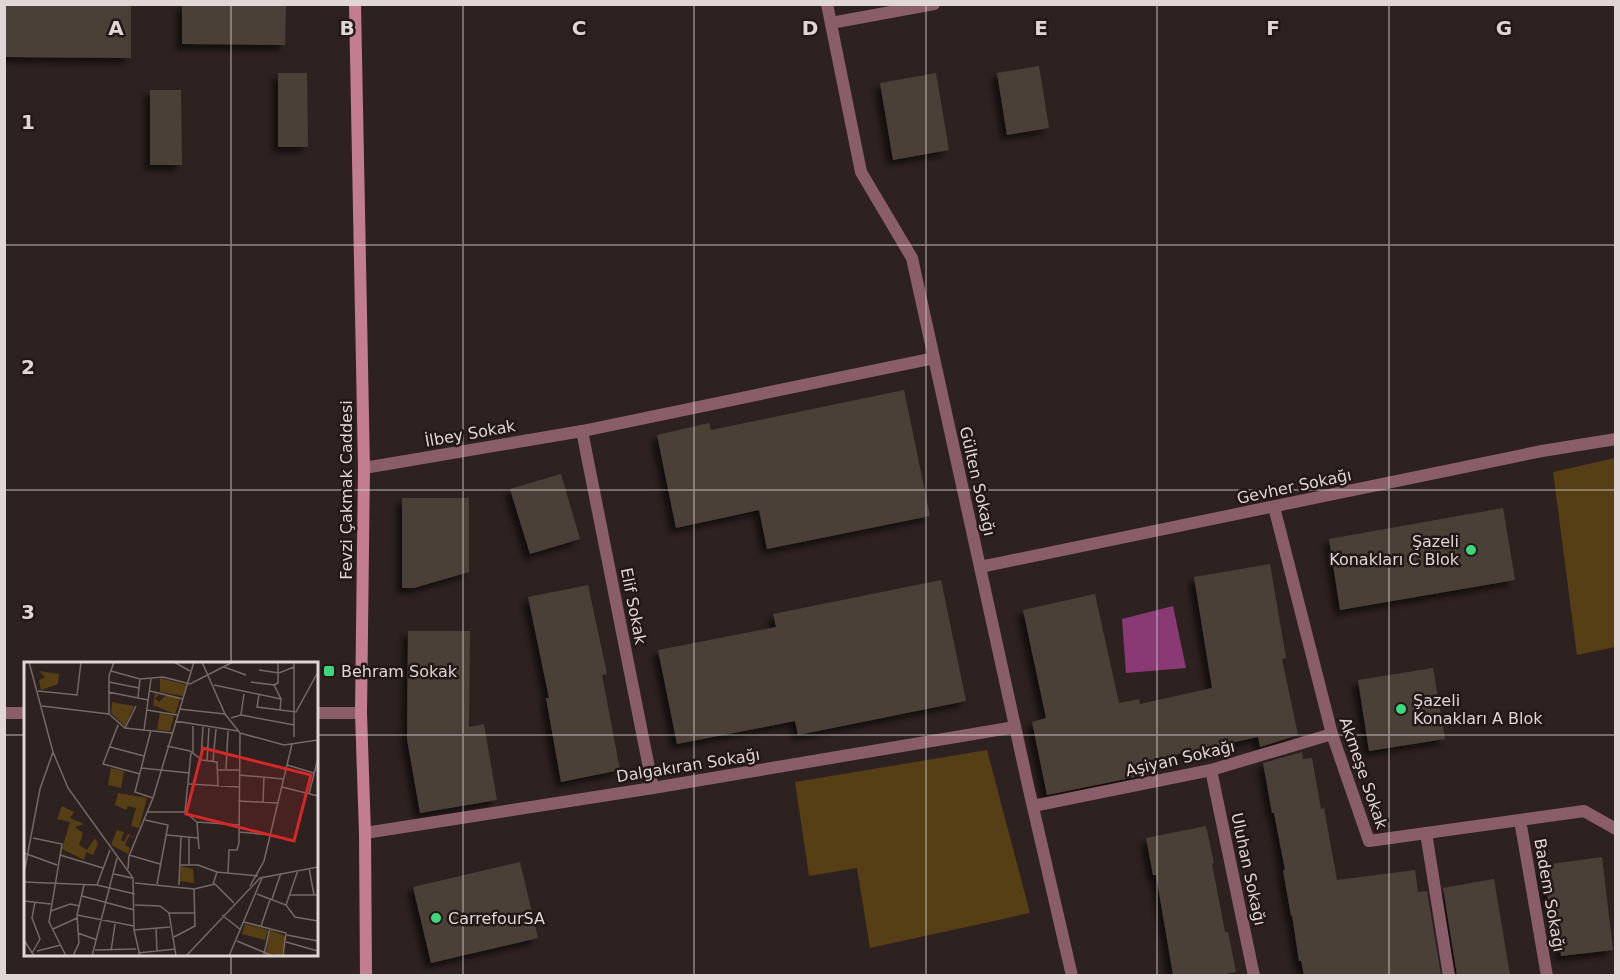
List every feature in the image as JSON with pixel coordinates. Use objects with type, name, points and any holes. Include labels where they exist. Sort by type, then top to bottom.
[{"type":"street","name":"Fevzi Çakmak Caddesi","points":[[355,4],[364,468],[361,713],[366,975]]},
{"type":"street","name":"Gülten Sokağı","points":[[827,4],[861,172],[912,258],[1072,975]]},
{"type":"street","points":[[831,23],[934,4]]},
{"type":"street","name":"İlbey Sokak","points":[[364,468],[582,431],[934,358]]},
{"type":"street","name":"Elif Sokak","points":[[582,431],[653,788]]},
{"type":"street","name":"Gevher Sokağı","points":[[980,567],[1542,452],[1616,439]]},
{"type":"street","name":"Akmeşe Sokak","points":[[1274,507],[1332,734],[1370,841],[1584,811],[1615,830]]},
{"type":"street","points":[[4,713],[24,712]]},
{"type":"street","points":[[318,713],[361,713]]},
{"type":"street","name":"Dalgakıran Sokağı","points":[[365,833],[653,788],[1015,727]]},
{"type":"street","name":"Aşiyan Sokağı","points":[[1033,807],[1211,770],[1332,734]]},
{"type":"street","name":"Uluhan Sokağı","points":[[1211,770],[1254,975]]},
{"type":"street","name":"Badem Sokağı","points":[[1520,820],[1547,975]]},
{"type":"street","points":[[1426,833],[1449,975]]},
{"type":"shaded area","points":[[1615,458],[1615,647],[1577,655],[1553,472]]},
{"type":"shaded area","points":[[1173,606],[1186,668],[1126,673],[1122,619]]},
{"type":"shaded area","points":[[987,750],[1030,913],[870,948],[857,868],[809,876],[795,782]]},
{"type":"building","points":[[4,4],[131,4],[131,58],[4,57]]},
{"type":"building","points":[[182,4],[286,4],[285,45],[182,44]]},
{"type":"building","points":[[1039,66],[1049,128],[1007,135],[997,73]]},
{"type":"building","points":[[278,73],[307,73],[308,147],[278,147]]},
{"type":"building","points":[[936,73],[949,150],[893,160],[880,83]]},
{"type":"building","points":[[150,90],[181,90],[182,165],[150,165]]},
{"type":"building","points":[[904,390],[930,516],[767,549],[759,510],[676,528],[657,435],[709,423],[711,430]]},
{"type":"building","points":[[561,474],[580,539],[530,554],[510,489]]},
{"type":"building","points":[[402,498],[469,498],[469,572],[414,588],[402,588]]},
{"type":"building","points":[[1503,508],[1515,580],[1340,610],[1329,539]]},
{"type":"building","points":[[1270,564],[1286,658],[1282,659],[1298,735],[1260,747],[1258,737],[1152,760],[1155,773],[1047,795],[1032,722],[1046,718],[1023,610],[1095,594],[1119,703],[1139,699],[1140,704],[1212,688],[1194,577]]},
{"type":"building","points":[[941,580],[966,701],[798,735],[795,721],[677,744],[658,650],[776,627],[773,614]]},
{"type":"building","points":[[588,585],[607,674],[602,675],[620,770],[561,782],[546,698],[549,698],[528,597]]},
{"type":"building","points":[[408,631],[470,631],[469,727],[484,724],[497,800],[420,813],[407,739]]},
{"type":"building","name":"Şazeli Konakları A Blok","points":[[1433,668],[1445,739],[1369,751],[1358,680]]},
{"type":"building","points":[[1302,752],[1303,759],[1312,758],[1337,880],[1415,870],[1418,892],[1427,891],[1441,975],[1304,975],[1301,961],[1299,961],[1283,870],[1285,870],[1263,763]]},
{"type":"building","points":[[1206,826],[1225,932],[1228,932],[1236,972],[1220,975],[1173,975],[1156,875],[1153,875],[1146,838]]},
{"type":"building","points":[[1602,857],[1613,950],[1561,956],[1555,905],[1549,906],[1543,865]]},
{"type":"building","points":[[520,862],[538,938],[431,963],[413,887]]},
{"type":"building","points":[[1494,879],[1510,975],[1457,975],[1443,888]]},
{"type":"place","name":"Şazeli Konakları C Blok","points":[[1471,550]]},
{"type":"place","name":"Behram Sokak","points":[[329,671]]},
{"type":"place","name":"Şazeli Konakları A Blok","points":[[1401,709]]},
{"type":"place","name":"CarrefourSA","points":[[436,918]]}]
